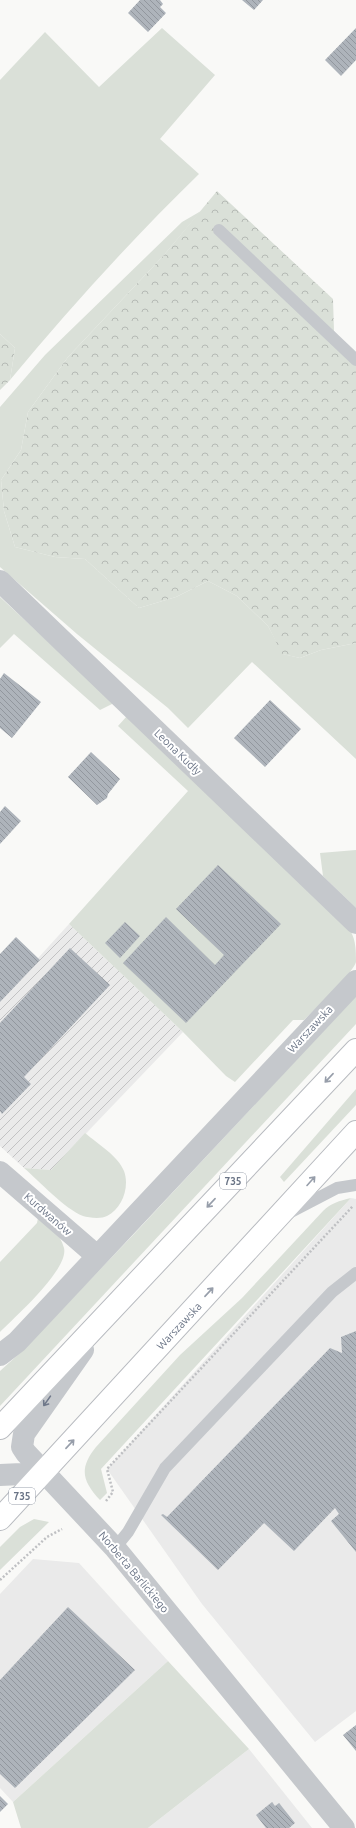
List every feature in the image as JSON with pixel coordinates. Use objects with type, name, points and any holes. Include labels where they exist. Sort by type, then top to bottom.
[{"type":"main road","name":"735","points":[[0,1428],[356,1050]]},
{"type":"main road","name":"Warszawska","points":[[0,1519],[356,1132]]},
{"type":"street","name":"Leona Kudły","points":[[0,581],[356,923]]},
{"type":"street","name":"Warszawska","points":[[0,1355],[17,1342],[356,981]]},
{"type":"street","name":"Kurdwanów","points":[[0,1172],[97,1256]]},
{"type":"street","name":"Norberta Barlickiego","points":[[110,1311],[24,1434],[22,1447],[43,1473],[116,1548],[344,1828]]},
{"type":"street","points":[[0,1475],[43,1473]]},
{"type":"lane","points":[[219,230],[356,360]]},
{"type":"lane","points":[[276,1220],[338,1188],[356,1185]]},
{"type":"lane","points":[[116,1548],[128,1532],[165,1468],[332,1292],[356,1273]]},
{"type":"path","points":[[0,1580],[47,1537],[103,1506],[113,1492],[107,1470],[356,1203]]},
{"type":"path","points":[[0,1575],[6,1574]]},
{"type":"shaded area","points":[[69,924],[183,1032],[51,1170],[24,1168],[0,1146],[0,1000]]},
{"type":"shaded area","points":[[351,1198],[356,1199],[356,1711],[315,1742],[202,1604],[107,1469]]},
{"type":"shaded area","points":[[33,1559],[79,1563],[168,1661],[13,1802],[0,1788],[0,1594]]},
{"type":"shaded area","points":[[249,1749],[312,1828],[148,1828]]},
{"type":"green space","points":[[162,28],[215,75],[160,139],[199,174],[102,274],[10,380],[15,348],[0,334],[0,80],[45,32],[99,87]]},
{"type":"green space","points":[[217,191],[333,299],[334,331],[356,358],[356,643],[321,650],[300,658],[282,654],[268,626],[237,596],[208,581],[176,597],[139,608],[85,559],[55,557],[15,547],[4,511],[1,480],[21,450],[28,412],[68,357],[164,255]]},
{"type":"green space","points":[[201,211],[164,255],[68,357],[28,412],[21,450],[1,480],[4,511],[15,547],[55,557],[85,559],[139,608],[176,597],[208,581],[237,596],[268,626],[283,654],[300,658],[321,650],[356,643],[356,759],[252,662],[188,728],[168,708],[77,634],[0,567],[0,407],[45,355],[182,222]]},
{"type":"green space","points":[[0,334],[15,348],[10,380],[0,390]]},
{"type":"green space","points":[[0,597],[114,703],[100,710],[14,634],[0,648]]},
{"type":"green space","points":[[127,716],[351,932],[354,939],[356,962],[354,967],[304,1020],[293,1020],[235,1082],[226,1076],[183,1032],[69,924],[188,791],[118,726]]},
{"type":"green space","points":[[356,850],[356,908],[323,876],[320,853]]},
{"type":"green space","points":[[356,996],[356,1024],[0,1406],[0,1371],[21,1352],[134,1234]]},
{"type":"green space","points":[[356,1089],[356,1105],[284,1182],[280,1177]]},
{"type":"green space","points":[[85,1133],[117,1160],[126,1177],[125,1190],[121,1203],[112,1213],[105,1217],[99,1218],[83,1216],[76,1212],[60,1201],[24,1168],[51,1170]]},
{"type":"green space","points":[[351,1198],[101,1469],[107,1493],[100,1500],[89,1487],[85,1474],[87,1461],[96,1447],[180,1355],[242,1298],[323,1211],[329,1206]]},
{"type":"green space","points":[[39,1213],[60,1238],[64,1248],[63,1257],[58,1268],[40,1292],[0,1332],[0,1262],[37,1223]]},
{"type":"green space","points":[[34,1519],[49,1522],[0,1570],[0,1547],[20,1527]]},
{"type":"green space","points":[[168,1661],[249,1749],[148,1828],[21,1828],[13,1802]]},
{"type":"building","points":[[140,0],[160,0],[163,4],[160,7],[166,13],[148,32],[128,13]]},
{"type":"building","points":[[242,0],[263,0],[254,10]]},
{"type":"building","points":[[356,28],[356,60],[341,76],[325,60]]},
{"type":"building","points":[[4,673],[41,702],[12,738],[0,728],[0,679]]},
{"type":"building","points":[[270,700],[301,729],[265,767],[234,738]]},
{"type":"building","points":[[91,752],[120,779],[108,794],[107,798],[97,805],[68,777]]},
{"type":"building","points":[[5,806],[21,821],[0,844],[0,812]]},
{"type":"building","points":[[218,865],[281,924],[186,1023],[123,963],[166,917],[215,965],[224,955],[176,909]]},
{"type":"building","points":[[125,922],[140,936],[120,958],[105,943]]},
{"type":"building","points":[[16,937],[40,960],[0,1002],[0,954]]},
{"type":"building","points":[[70,948],[110,985],[24,1077],[31,1084],[2,1114],[0,1111],[0,1023]]},
{"type":"building","points":[[356,1331],[356,1552],[331,1521],[339,1514],[335,1508],[294,1551],[264,1523],[218,1570],[161,1515],[163,1514],[167,1517],[330,1348],[342,1353],[341,1337]]},
{"type":"building","points":[[68,1607],[135,1670],[15,1788],[0,1774],[0,1680]]},
{"type":"building","points":[[356,1725],[356,1751],[343,1735]]},
{"type":"building","points":[[0,1796],[8,1804],[0,1812]]},
{"type":"building","points":[[272,1802],[275,1806],[279,1803],[295,1823],[289,1828],[266,1828],[256,1815]]}]
